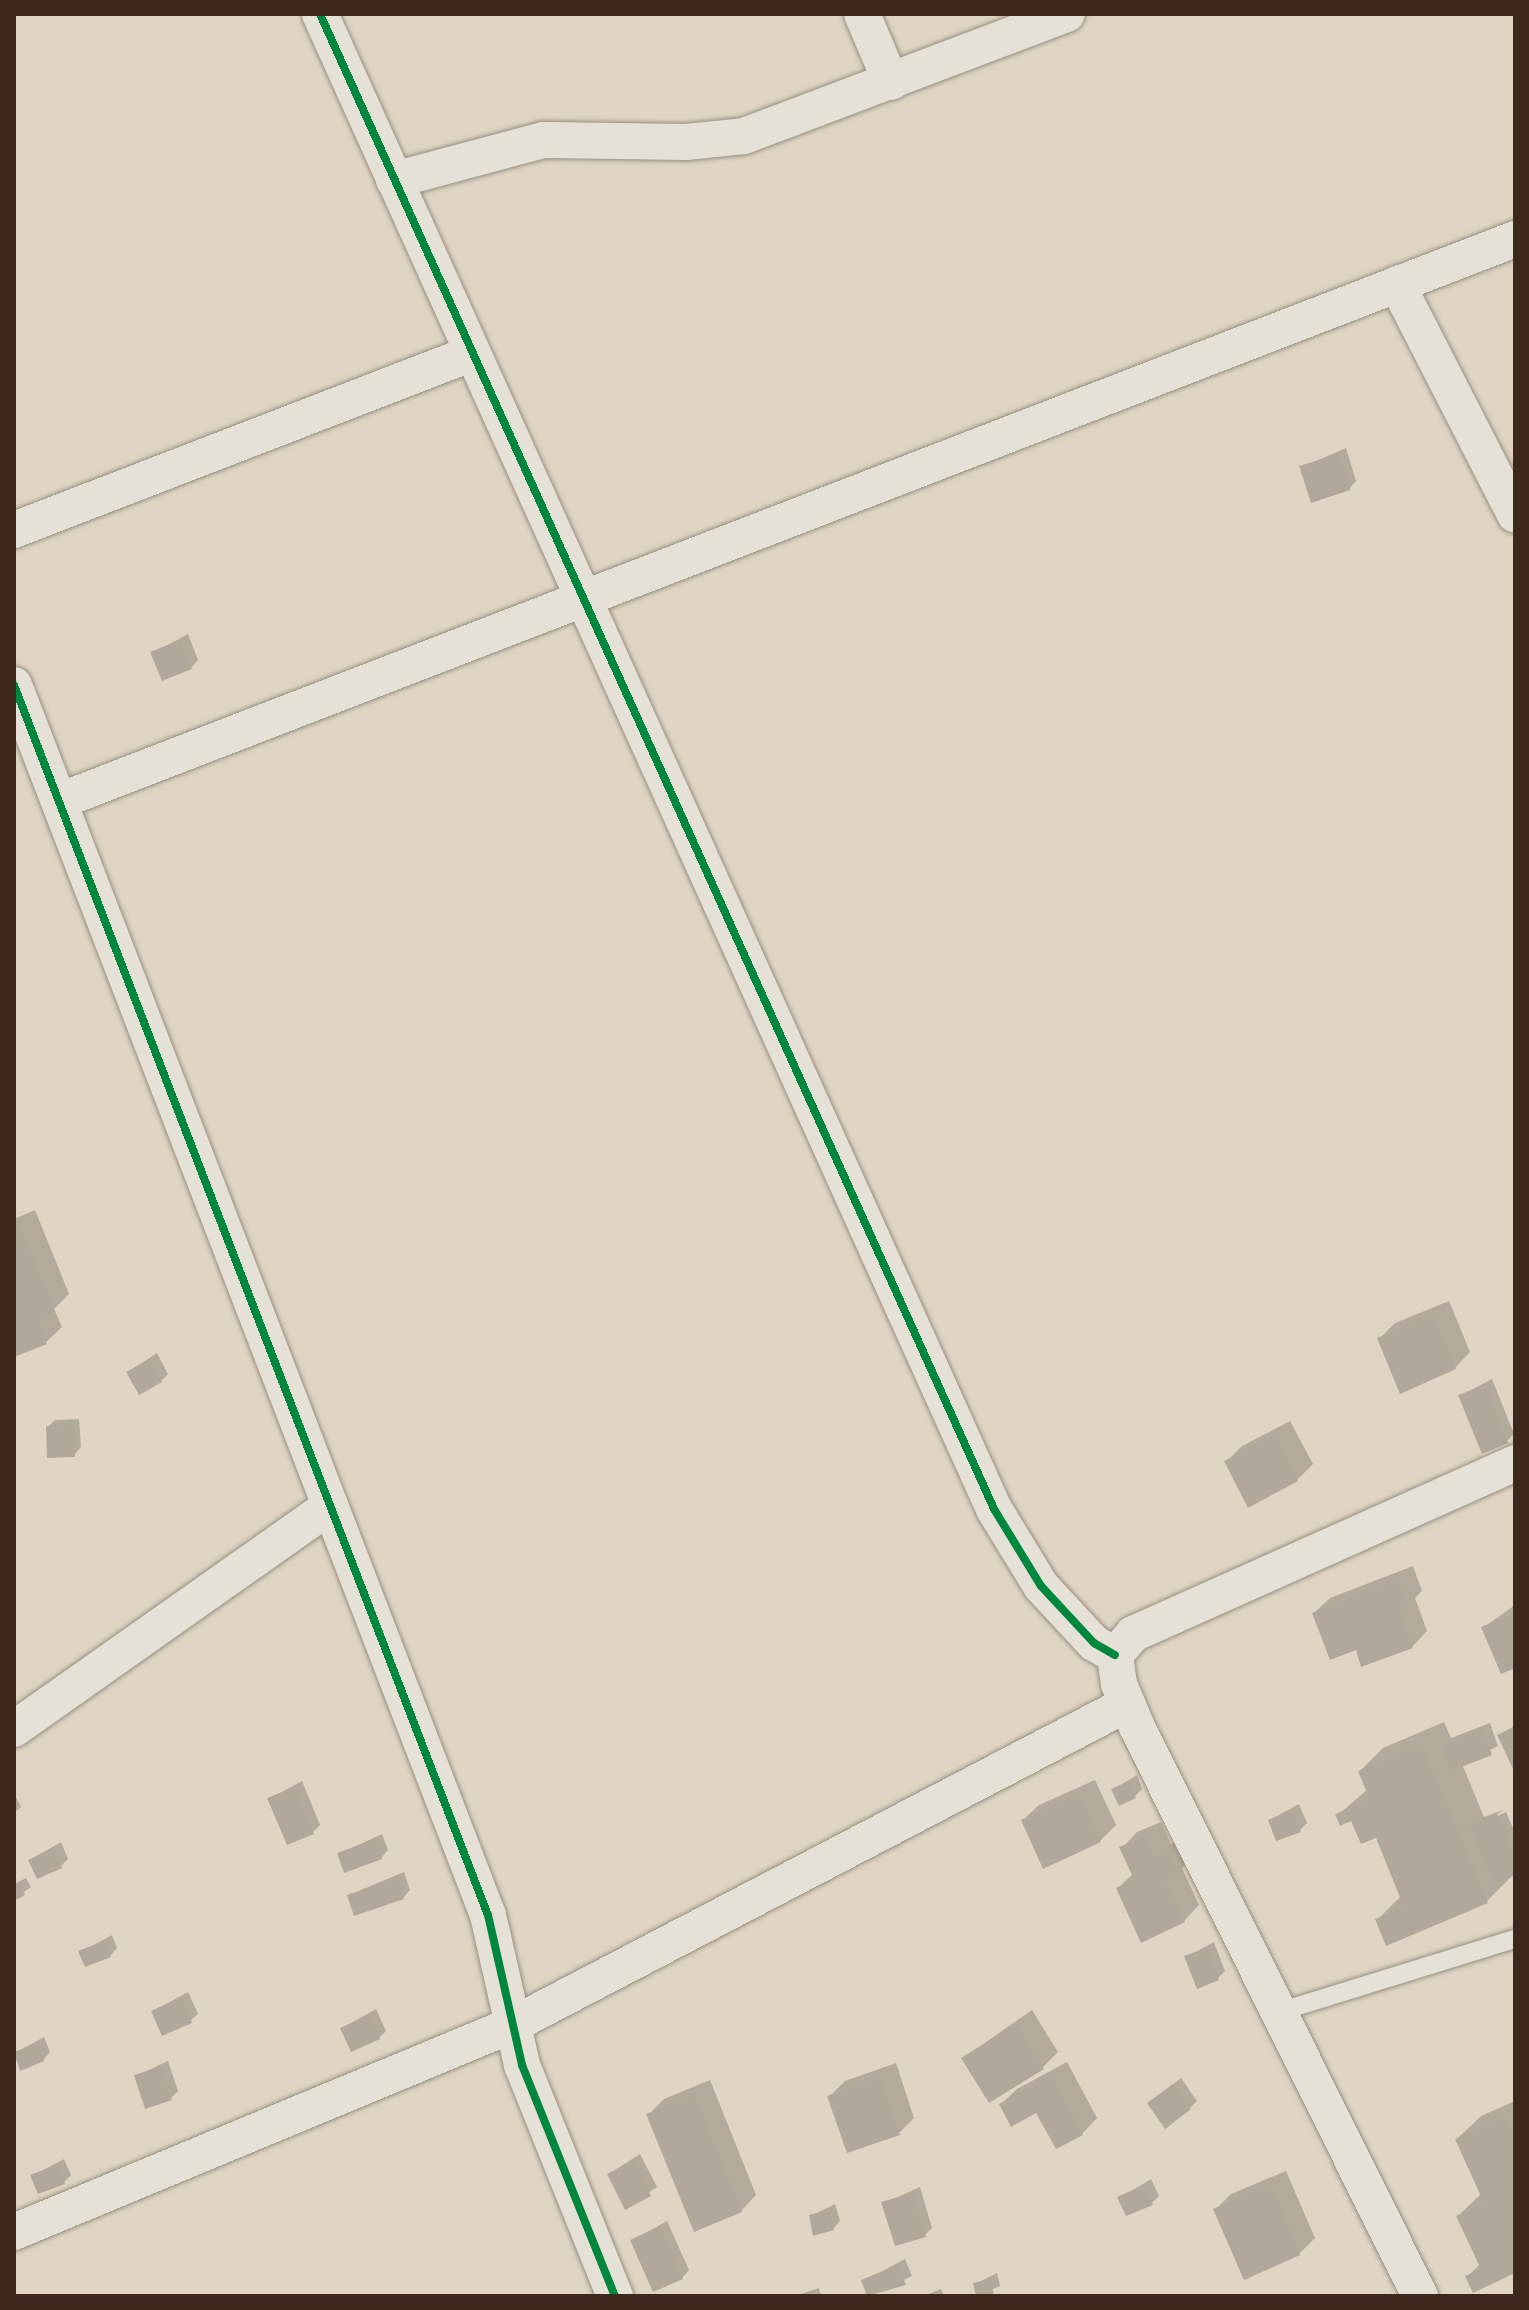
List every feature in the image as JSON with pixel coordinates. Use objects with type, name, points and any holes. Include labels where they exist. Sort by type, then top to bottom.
[{"type":"street","points":[[320,14],[994,1509],[1041,1586],[1094,1643],[1115,1655],[1127,1704],[1282,2011],[1420,2296]]},
{"type":"street","points":[[862,14],[891,82]]},
{"type":"street","points":[[394,180],[543,140],[686,142],[744,136],[1067,14]]},
{"type":"street","points":[[62,800],[1515,239]]},
{"type":"street","points":[[1397,284],[1515,515]]},
{"type":"street","points":[[14,530],[472,353]]},
{"type":"street","points":[[14,685],[62,800],[488,1915],[522,2065],[615,2296]]},
{"type":"street","points":[[1115,1655],[1133,1634],[1515,1463]]},
{"type":"street","points":[[14,1729],[330,1506]]},
{"type":"street","points":[[14,2232],[512,2025],[1127,1704]]},
{"type":"lane","points":[[1282,2011],[1515,1939]]},
{"type":"building","points":[[1339,454],[1350,490],[1311,503],[1299,466]]},
{"type":"building","points":[[180,640],[192,669],[162,681],[150,652]]},
{"type":"building","points":[[19,1224],[55,1311],[37,1319],[47,1344],[14,1357],[14,1226]]},
{"type":"building","points":[[1433,1315],[1456,1369],[1400,1394],[1377,1338]]},
{"type":"building","points":[[149,1359],[162,1382],[139,1395],[126,1372]]},
{"type":"building","points":[[1485,1385],[1508,1443],[1482,1454],[1458,1395]]},
{"type":"building","points":[[73,1425],[75,1457],[47,1458],[46,1426]]},
{"type":"building","points":[[1274,1435],[1298,1481],[1248,1508],[1224,1461]]},
{"type":"building","points":[[1398,1580],[1408,1608],[1400,1612],[1413,1648],[1361,1667],[1356,1650],[1330,1660],[1312,1613]]},
{"type":"building","points":[[1515,1613],[1515,1668],[1501,1674],[1481,1627]]},
{"type":"building","points":[[1515,1726],[1515,1773],[1497,1735]]},
{"type":"building","points":[[1482,1729],[1492,1755],[1451,1771],[1442,1745]]},
{"type":"building","points":[[1421,1744],[1488,1903],[1386,1946],[1375,1919],[1404,1907],[1376,1838],[1361,1844],[1351,1821],[1340,1826],[1335,1814],[1370,1800],[1358,1771]]},
{"type":"building","points":[[1129,1781],[1136,1798],[1119,1806],[1111,1789]]},
{"type":"building","points":[[295,1787],[314,1834],[287,1845],[267,1798]]},
{"type":"building","points":[[1079,1794],[1101,1842],[1043,1869],[1021,1820]]},
{"type":"building","points":[[1292,1810],[1301,1832],[1276,1841],[1268,1820]]},
{"type":"building","points":[[1497,1814],[1515,1856],[1515,1875],[1494,1884],[1470,1826]]},
{"type":"building","points":[[1145,1836],[1155,1858],[1168,1852],[1178,1875],[1165,1881],[1185,1922],[1141,1943],[1116,1888],[1134,1879],[1119,1847]]},
{"type":"building","points":[[375,1839],[382,1859],[344,1873],[337,1853]]},
{"type":"building","points":[[53,1848],[62,1868],[37,1879],[28,1860]]},
{"type":"building","points":[[397,1878],[404,1899],[354,1916],[347,1895]]},
{"type":"building","points":[[19,1884],[25,1895],[14,1901],[14,1886]]},
{"type":"building","points":[[104,1941],[111,1957],[85,1967],[78,1951]]},
{"type":"building","points":[[1207,1948],[1219,1980],[1197,1989],[1184,1956]]},
{"type":"building","points":[[181,1998],[192,2023],[162,2036],[151,2011]]},
{"type":"building","points":[[369,2015],[380,2039],[351,2052],[340,2028]]},
{"type":"building","points":[[1016,2024],[1044,2069],[989,2103],[961,2058]]},
{"type":"building","points":[[37,2043],[44,2061],[20,2071],[14,2052]]},
{"type":"building","points":[[161,2067],[172,2100],[145,2109],[134,2075]]},
{"type":"building","points":[[1051,2076],[1083,2135],[1056,2149],[1036,2113],[1011,2127],[999,2104]]},
{"type":"building","points":[[880,2077],[900,2135],[847,2153],[827,2096]]},
{"type":"building","points":[[1173,2084],[1191,2109],[1165,2129],[1147,2103]]},
{"type":"building","points":[[694,2094],[742,2212],[694,2232],[646,2114]]},
{"type":"building","points":[[1504,2117],[1515,2141],[1515,2273],[1473,2293],[1465,2276],[1481,2269],[1456,2216],[1484,2203],[1455,2139]]},
{"type":"building","points":[[633,2160],[651,2196],[625,2210],[607,2174]]},
{"type":"building","points":[[57,2165],[65,2184],[38,2194],[30,2175]]},
{"type":"building","points":[[1144,2185],[1153,2205],[1126,2216],[1117,2197]]},
{"type":"building","points":[[1271,2185],[1300,2255],[1244,2280],[1213,2209]]},
{"type":"building","points":[[913,2193],[926,2237],[895,2246],[881,2202]]},
{"type":"building","points":[[828,2210],[834,2230],[813,2236],[809,2215]]},
{"type":"building","points":[[660,2226],[683,2279],[653,2292],[630,2240]]},
{"type":"building","points":[[898,2265],[906,2285],[867,2296],[861,2280]]},
{"type":"building","points":[[990,2279],[994,2295],[976,2296],[973,2283]]},
{"type":"cycle path","points":[[320,14],[994,1509],[1041,1586],[1094,1643],[1115,1655]]},
{"type":"cycle path","points":[[14,685],[488,1915],[522,2065],[615,2296]]}]
